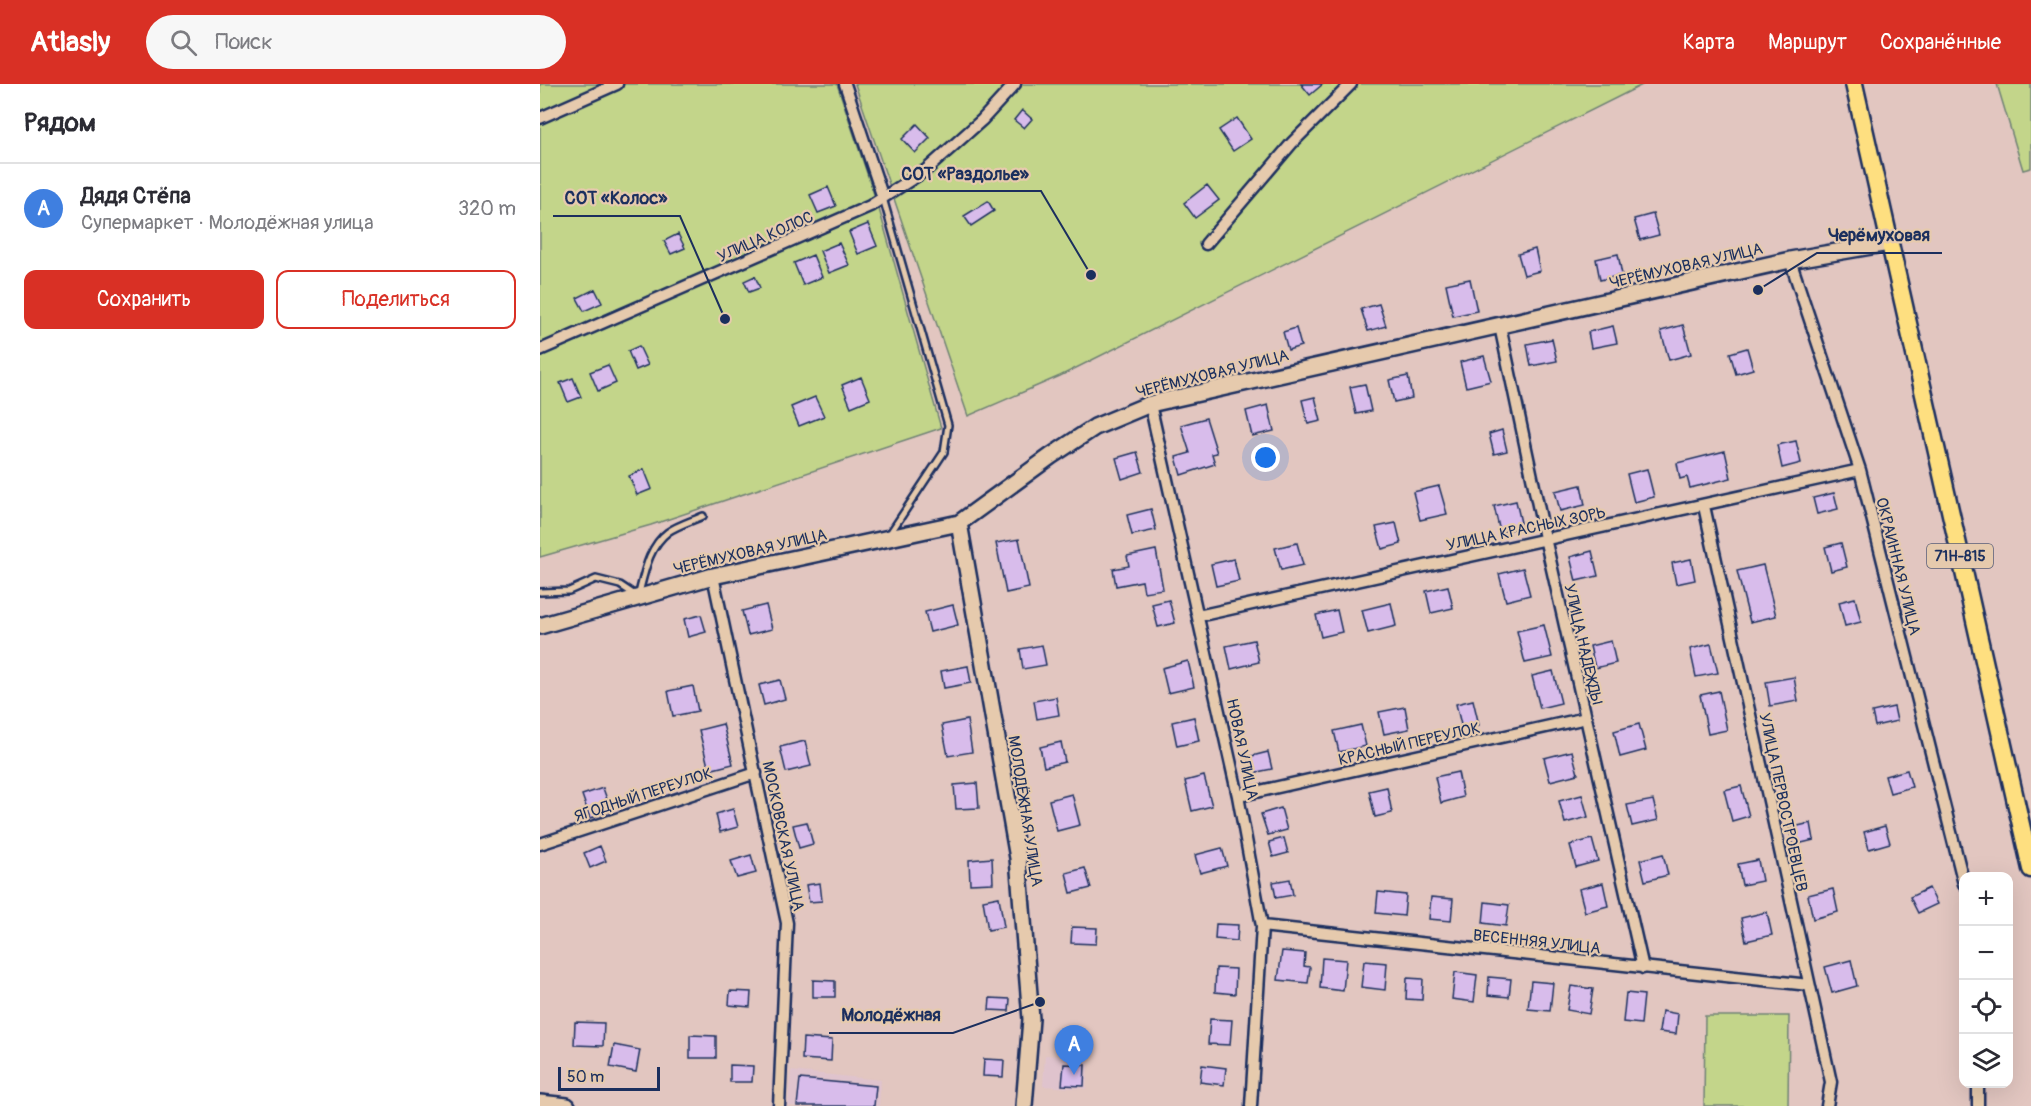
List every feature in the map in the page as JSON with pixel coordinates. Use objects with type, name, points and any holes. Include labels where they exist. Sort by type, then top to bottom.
[{"type":"main road","name":"71Н-815","points":[[1854,84],[2031,869]]},
{"type":"street","points":[[540,118],[617,84]]},
{"type":"street","points":[[844,84],[883,198]]},
{"type":"street","name":"УЛИЦА КОЛОС","points":[[540,350],[870,206],[926,170],[982,120],[1014,84]]},
{"type":"street","points":[[1206,244],[1292,142],[1351,84]]},
{"type":"street","name":"ЧЕРЁМУХОВАЯ УЛИЦА","points":[[540,626],[713,576],[959,523],[1095,427],[1150,404],[1790,260],[1889,243]]},
{"type":"street","name":"ОКРАИННАЯ УЛИЦА","points":[[1790,260],[1860,470],[1961,872]]},
{"type":"street","name":"УЛИЦА НАДЕЖДЫ","points":[[1500,326],[1545,538],[1643,968]]},
{"type":"street","name":"НОВАЯ УЛИЦА","points":[[1150,404],[1238,796],[1262,926],[1251,1106]]},
{"type":"street","name":"УЛИЦА КРАСНЫХ ЗОРЬ","points":[[1198,616],[1860,470]]},
{"type":"street","name":"УЛИЦА ПЕРВОСТРОЕВЦЕВ","points":[[1704,506],[1830,1082],[1827,1106]]},
{"type":"street","name":"МОЛОДЁЖНАЯ УЛИЦА","points":[[959,523],[1018,858],[1031,1019],[1024,1106]]},
{"type":"street","name":"МОСКОВСКАЯ УЛИЦА","points":[[713,576],[787,923],[779,1106]]},
{"type":"street","name":"КРАСНЫЙ ПЕРЕУЛОК","points":[[1238,796],[1586,718]]},
{"type":"street","name":"ЯГОДНЫЙ ПЕРЕУЛОК","points":[[540,844],[756,774]]},
{"type":"street","name":"ВЕСЕННЯЯ УЛИЦА","points":[[1262,926],[1809,985]]},
{"type":"street","points":[[1978,1088],[1978,1106]]},
{"type":"street","points":[[540,1103],[567,1106]]},
{"type":"lane","points":[[883,198],[948,425],[944,452],[886,539]]},
{"type":"lane","points":[[540,592],[569,591],[596,579],[620,585],[638,597],[648,561],[660,540],[668,532],[703,516]]},
{"type":"shaded area","points":[[1045,1055],[1089,1058],[1086,1089],[1043,1086]]},
{"type":"shaded area","points":[[791,1071],[881,1080],[879,1106],[788,1106]]},
{"type":"green space","points":[[540,84],[837,84],[879,209],[941,428],[651,525],[540,557]]},
{"type":"green space","points":[[855,84],[1644,84],[1060,376],[968,416]]},
{"type":"green space","points":[[1997,84],[2031,84],[2031,168],[2023,170]]},
{"type":"green space","points":[[1705,1016],[1789,1016],[1788,1106],[1704,1106]]},
{"type":"building","points":[[1301,84],[1323,84],[1310,95]]},
{"type":"building","points":[[1022,110],[1032,119],[1024,128],[1014,120]]},
{"type":"building","points":[[1237,118],[1251,139],[1233,151],[1219,130]]},
{"type":"building","points":[[917,124],[930,138],[915,153],[902,139]]},
{"type":"building","points":[[1207,185],[1219,200],[1195,218],[1184,203]]},
{"type":"building","points":[[828,187],[836,206],[818,213],[810,195]]},
{"type":"building","points":[[988,201],[994,211],[971,226],[964,216]]},
{"type":"building","points":[[1653,214],[1659,235],[1640,240],[1634,219]]},
{"type":"building","points":[[868,224],[877,246],[858,254],[849,232]]},
{"type":"building","points":[[678,234],[685,248],[671,254],[664,241]]},
{"type":"building","points":[[839,243],[849,265],[829,273],[820,251]]},
{"type":"building","points":[[1535,249],[1540,271],[1524,275],[1518,254]]},
{"type":"building","points":[[1618,254],[1622,275],[1600,280],[1596,259]]},
{"type":"building","points":[[813,255],[822,277],[803,285],[794,263]]},
{"type":"building","points":[[755,276],[760,288],[749,292],[744,281]]},
{"type":"building","points":[[1470,279],[1477,311],[1453,316],[1446,284]]},
{"type":"building","points":[[595,289],[602,303],[584,311],[577,298]]},
{"type":"building","points":[[1379,304],[1386,326],[1368,331],[1361,309]]},
{"type":"building","points":[[1683,325],[1691,354],[1669,360],[1661,331]]},
{"type":"building","points":[[1613,326],[1617,343],[1591,348],[1588,332]]},
{"type":"building","points":[[1296,328],[1301,346],[1288,350],[1283,332]]},
{"type":"building","points":[[1552,339],[1557,361],[1531,366],[1527,344]]},
{"type":"building","points":[[639,346],[648,365],[636,370],[628,351]]},
{"type":"building","points":[[1747,348],[1753,369],[1736,374],[1730,353]]},
{"type":"building","points":[[1484,356],[1491,381],[1466,387],[1460,362]]},
{"type":"building","points":[[608,365],[616,383],[598,391],[590,372]]},
{"type":"building","points":[[1408,376],[1412,398],[1394,402],[1389,380]]},
{"type":"building","points":[[861,377],[870,399],[851,407],[842,385]]},
{"type":"building","points":[[573,378],[581,397],[568,402],[560,383]]},
{"type":"building","points":[[1365,384],[1371,411],[1356,414],[1350,387]]},
{"type":"building","points":[[815,397],[824,416],[799,426],[791,407]]},
{"type":"building","points":[[1315,397],[1321,421],[1308,424],[1302,400]]},
{"type":"building","points":[[1268,405],[1274,431],[1252,436],[1246,411]]},
{"type":"building","points":[[1206,418],[1217,453],[1212,454],[1215,464],[1181,475],[1176,457],[1190,453],[1181,425]]},
{"type":"building","points":[[1502,430],[1507,451],[1494,454],[1489,434]]},
{"type":"building","points":[[1796,441],[1801,463],[1782,468],[1777,445]]},
{"type":"building","points":[[1725,451],[1731,478],[1690,488],[1687,477],[1680,479],[1677,463]]},
{"type":"building","points":[[1137,452],[1143,472],[1122,479],[1116,458]]},
{"type":"building","points":[[644,469],[652,489],[637,495],[629,476]]},
{"type":"building","points":[[1647,469],[1654,497],[1634,502],[1627,474]]},
{"type":"building","points":[[1581,485],[1585,505],[1560,511],[1555,491]]},
{"type":"building","points":[[1439,486],[1447,514],[1420,520],[1413,492]]},
{"type":"building","points":[[1834,493],[1838,509],[1817,514],[1813,498]]},
{"type":"building","points":[[1516,501],[1522,527],[1500,532],[1494,506]]},
{"type":"building","points":[[1151,509],[1156,530],[1132,535],[1127,515]]},
{"type":"building","points":[[1396,523],[1401,544],[1382,549],[1376,527]]},
{"type":"building","points":[[1019,539],[1029,588],[1006,593],[996,543]]},
{"type":"building","points":[[1297,543],[1303,565],[1281,570],[1275,548]]},
{"type":"building","points":[[1841,543],[1847,567],[1831,571],[1825,547]]},
{"type":"building","points":[[1156,550],[1163,589],[1144,592],[1142,581],[1116,586],[1113,569],[1129,566],[1127,556]]},
{"type":"building","points":[[1592,551],[1598,576],[1576,581],[1570,557]]},
{"type":"building","points":[[1234,559],[1239,581],[1216,586],[1211,564]]},
{"type":"building","points":[[1691,559],[1695,580],[1676,584],[1672,563]]},
{"type":"building","points":[[1763,565],[1776,616],[1750,622],[1737,571]]},
{"type":"building","points":[[1523,568],[1530,595],[1506,601],[1499,574]]},
{"type":"building","points":[[1448,586],[1453,608],[1431,613],[1426,591]]},
{"type":"building","points":[[1855,598],[1861,622],[1845,626],[1839,602]]},
{"type":"building","points":[[1169,600],[1175,623],[1158,627],[1152,604]]},
{"type":"building","points":[[1391,603],[1396,626],[1368,633],[1362,610]]},
{"type":"building","points":[[766,605],[772,629],[748,635],[742,611]]},
{"type":"building","points":[[953,605],[958,625],[930,632],[925,612]]},
{"type":"building","points":[[1337,610],[1342,632],[1321,637],[1316,615]]},
{"type":"building","points":[[701,615],[706,632],[688,637],[684,619]]},
{"type":"building","points":[[1544,625],[1552,657],[1525,663],[1517,631]]},
{"type":"building","points":[[1254,640],[1259,662],[1231,669],[1226,646]]},
{"type":"building","points":[[1611,641],[1616,663],[1595,668],[1590,646]]},
{"type":"building","points":[[1711,644],[1718,673],[1696,677],[1690,649]]},
{"type":"building","points":[[1042,645],[1046,665],[1023,669],[1020,649]]},
{"type":"building","points":[[1188,661],[1194,687],[1168,693],[1162,668]]},
{"type":"building","points":[[968,666],[971,683],[944,688],[941,671]]},
{"type":"building","points":[[1553,671],[1561,703],[1540,708],[1532,676]]},
{"type":"building","points":[[1794,677],[1798,701],[1770,706],[1766,682]]},
{"type":"building","points":[[780,680],[785,699],[764,705],[759,685]]},
{"type":"building","points":[[693,686],[698,711],[673,716],[668,691]]},
{"type":"building","points":[[1719,691],[1727,730],[1708,734],[1700,695]]},
{"type":"building","points":[[1056,697],[1059,715],[1037,719],[1034,701]]},
{"type":"building","points":[[1473,700],[1479,725],[1462,729],[1456,704]]},
{"type":"building","points":[[1405,707],[1409,729],[1384,734],[1379,712]]},
{"type":"building","points":[[1894,707],[1897,721],[1875,726],[1872,712]]},
{"type":"building","points":[[1194,717],[1199,741],[1177,746],[1172,722]]},
{"type":"building","points":[[967,720],[972,752],[948,756],[942,725]]},
{"type":"building","points":[[723,724],[733,764],[709,770],[699,730]]},
{"type":"building","points":[[1639,724],[1646,750],[1620,757],[1614,731]]},
{"type":"building","points":[[1361,725],[1366,746],[1339,752],[1334,731]]},
{"type":"building","points":[[805,741],[811,766],[786,772],[780,747]]},
{"type":"building","points":[[1061,742],[1065,762],[1044,767],[1040,747]]},
{"type":"building","points":[[1572,751],[1578,774],[1550,781],[1544,758]]},
{"type":"building","points":[[1268,752],[1272,769],[1252,773],[1248,757]]},
{"type":"building","points":[[1907,770],[1912,787],[1890,793],[1885,776]]},
{"type":"building","points":[[1458,772],[1463,797],[1441,803],[1435,777]]},
{"type":"building","points":[[1204,776],[1212,806],[1192,811],[1185,781]]},
{"type":"building","points":[[977,783],[979,808],[956,809],[954,785]]},
{"type":"building","points":[[1741,786],[1749,816],[1732,821],[1724,790]]},
{"type":"building","points":[[1387,787],[1392,813],[1375,817],[1369,791]]},
{"type":"building","points":[[603,788],[611,811],[590,818],[582,795]]},
{"type":"building","points":[[1072,794],[1080,825],[1057,831],[1049,800]]},
{"type":"building","points":[[1582,795],[1588,817],[1565,823],[1559,801]]},
{"type":"building","points":[[1653,800],[1658,820],[1632,826],[1627,805]]},
{"type":"building","points":[[1281,808],[1287,830],[1268,835],[1261,814]]},
{"type":"building","points":[[733,809],[738,827],[720,832],[716,814]]},
{"type":"building","points":[[807,822],[813,844],[799,848],[793,825]]},
{"type":"building","points":[[1811,823],[1814,840],[1793,845],[1789,828]]},
{"type":"building","points":[[1885,826],[1890,843],[1869,849],[1864,832]]},
{"type":"building","points":[[1284,838],[1288,853],[1273,857],[1269,842]]},
{"type":"building","points":[[1592,839],[1598,861],[1576,867],[1570,845]]},
{"type":"building","points":[[600,846],[606,861],[590,868],[584,853]]},
{"type":"building","points":[[1222,848],[1227,866],[1200,873],[1195,855]]},
{"type":"building","points":[[1663,854],[1668,875],[1645,881],[1640,860]]},
{"type":"building","points":[[751,855],[756,873],[737,878],[731,861]]},
{"type":"building","points":[[992,858],[993,883],[970,884],[969,860]]},
{"type":"building","points":[[1758,860],[1762,881],[1742,885],[1738,864]]},
{"type":"building","points":[[1085,868],[1091,888],[1071,893],[1066,873]]},
{"type":"building","points":[[1290,879],[1293,895],[1276,898],[1273,882]]},
{"type":"building","points":[[820,883],[822,901],[809,902],[806,885]]},
{"type":"building","points":[[1603,883],[1608,906],[1585,912],[1579,889]]},
{"type":"building","points":[[1929,888],[1937,904],[1918,913],[1910,897]]},
{"type":"building","points":[[1833,889],[1838,912],[1813,919],[1808,895]]},
{"type":"building","points":[[1378,892],[1406,895],[1404,916],[1376,913]]},
{"type":"building","points":[[999,897],[1004,927],[988,930],[983,900]]},
{"type":"building","points":[[1431,897],[1453,899],[1451,921],[1429,919]]},
{"type":"building","points":[[1485,902],[1509,905],[1506,926],[1483,923]]},
{"type":"building","points":[[1767,912],[1772,935],[1746,941],[1741,918]]},
{"type":"building","points":[[1216,924],[1238,925],[1237,941],[1215,939]]},
{"type":"building","points":[[1072,927],[1097,928],[1096,944],[1071,943]]},
{"type":"building","points":[[1282,951],[1305,953],[1304,966],[1310,967],[1308,983],[1278,980]]},
{"type":"building","points":[[1322,958],[1346,960],[1343,991],[1320,988]]},
{"type":"building","points":[[1851,960],[1857,986],[1832,993],[1825,967]]},
{"type":"building","points":[[1364,961],[1387,963],[1385,990],[1361,987]]},
{"type":"building","points":[[1216,968],[1236,969],[1235,994],[1215,992]]},
{"type":"building","points":[[1455,972],[1477,975],[1474,1002],[1452,999]]},
{"type":"building","points":[[1489,977],[1511,979],[1509,997],[1488,995]]},
{"type":"building","points":[[1407,978],[1423,979],[1422,1000],[1406,999]]},
{"type":"building","points":[[813,980],[835,981],[835,997],[813,997]]},
{"type":"building","points":[[1531,981],[1553,983],[1550,1011],[1528,1009]]},
{"type":"building","points":[[1571,986],[1593,989],[1589,1014],[1567,1010]]},
{"type":"building","points":[[730,991],[751,992],[750,1007],[729,1005]]},
{"type":"building","points":[[1626,993],[1644,995],[1641,1024],[1623,1022]]},
{"type":"building","points":[[990,998],[1010,999],[1009,1011],[989,1010]]},
{"type":"building","points":[[1662,1011],[1678,1014],[1676,1034],[1659,1032]]},
{"type":"building","points":[[1210,1019],[1232,1020],[1230,1045],[1208,1044]]},
{"type":"building","points":[[575,1022],[604,1023],[603,1046],[574,1045]]},
{"type":"building","points":[[690,1035],[716,1036],[716,1058],[690,1058]]},
{"type":"building","points":[[803,1038],[832,1040],[831,1061],[802,1059]]},
{"type":"building","points":[[614,1045],[640,1050],[636,1072],[610,1067]]},
{"type":"building","points":[[984,1059],[1004,1060],[1003,1077],[983,1076]]},
{"type":"building","points":[[1064,1064],[1085,1065],[1084,1086],[1062,1085]]},
{"type":"building","points":[[730,1065],[753,1066],[752,1082],[730,1082]]},
{"type":"building","points":[[1202,1065],[1226,1068],[1224,1085],[1200,1082]]},
{"type":"building","points":[[800,1079],[876,1086],[874,1106],[797,1106]]},
{"type":"place","name":"СОТ «Раздолье»","points":[[1091,275]]},
{"type":"place","name":"Черёмуховая","points":[[1758,290]]},
{"type":"place","name":"СОТ «Колос»","points":[[725,319]]},
{"type":"place","name":"Молодёжная","points":[[1040,1002]]},
{"type":"place","name":"Дядя Стёпа","points":[[1074,1075]]}]
